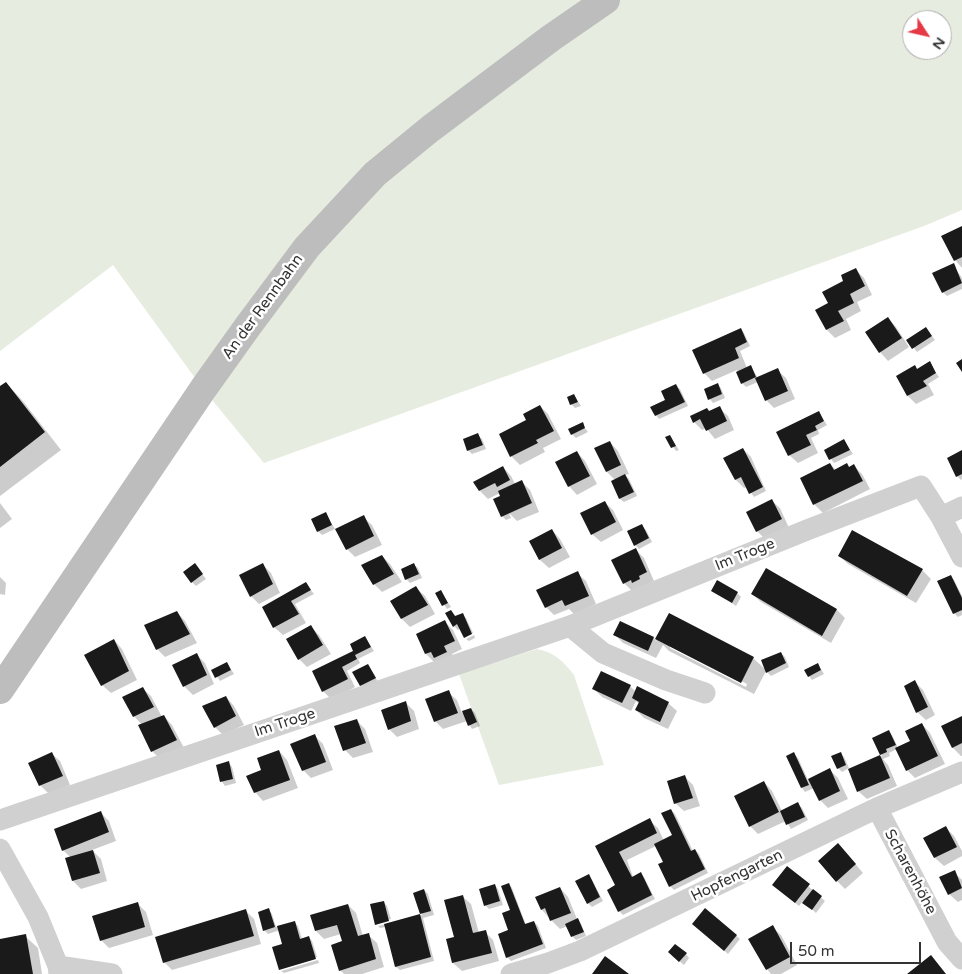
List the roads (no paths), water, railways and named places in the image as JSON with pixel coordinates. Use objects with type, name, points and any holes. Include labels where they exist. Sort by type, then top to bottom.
[{"type":"main road","name":"An der Rennbahn","points":[[0,690],[203,389],[307,247],[375,174],[389,162],[551,38],[606,0]]},
{"type":"street","name":"Im Troge","points":[[0,820],[570,626],[921,486],[941,517]]},
{"type":"street","points":[[962,507],[941,517],[962,557]]},
{"type":"street","points":[[570,626],[603,652],[666,680],[705,693]]},
{"type":"street","name":"Hopfengarten","points":[[511,974],[580,951],[877,808],[962,772]]},
{"type":"street","name":"Scharenhöhe","points":[[877,808],[947,942],[962,959]]},
{"type":"street","points":[[0,849],[38,917],[59,970],[112,974]]}]
